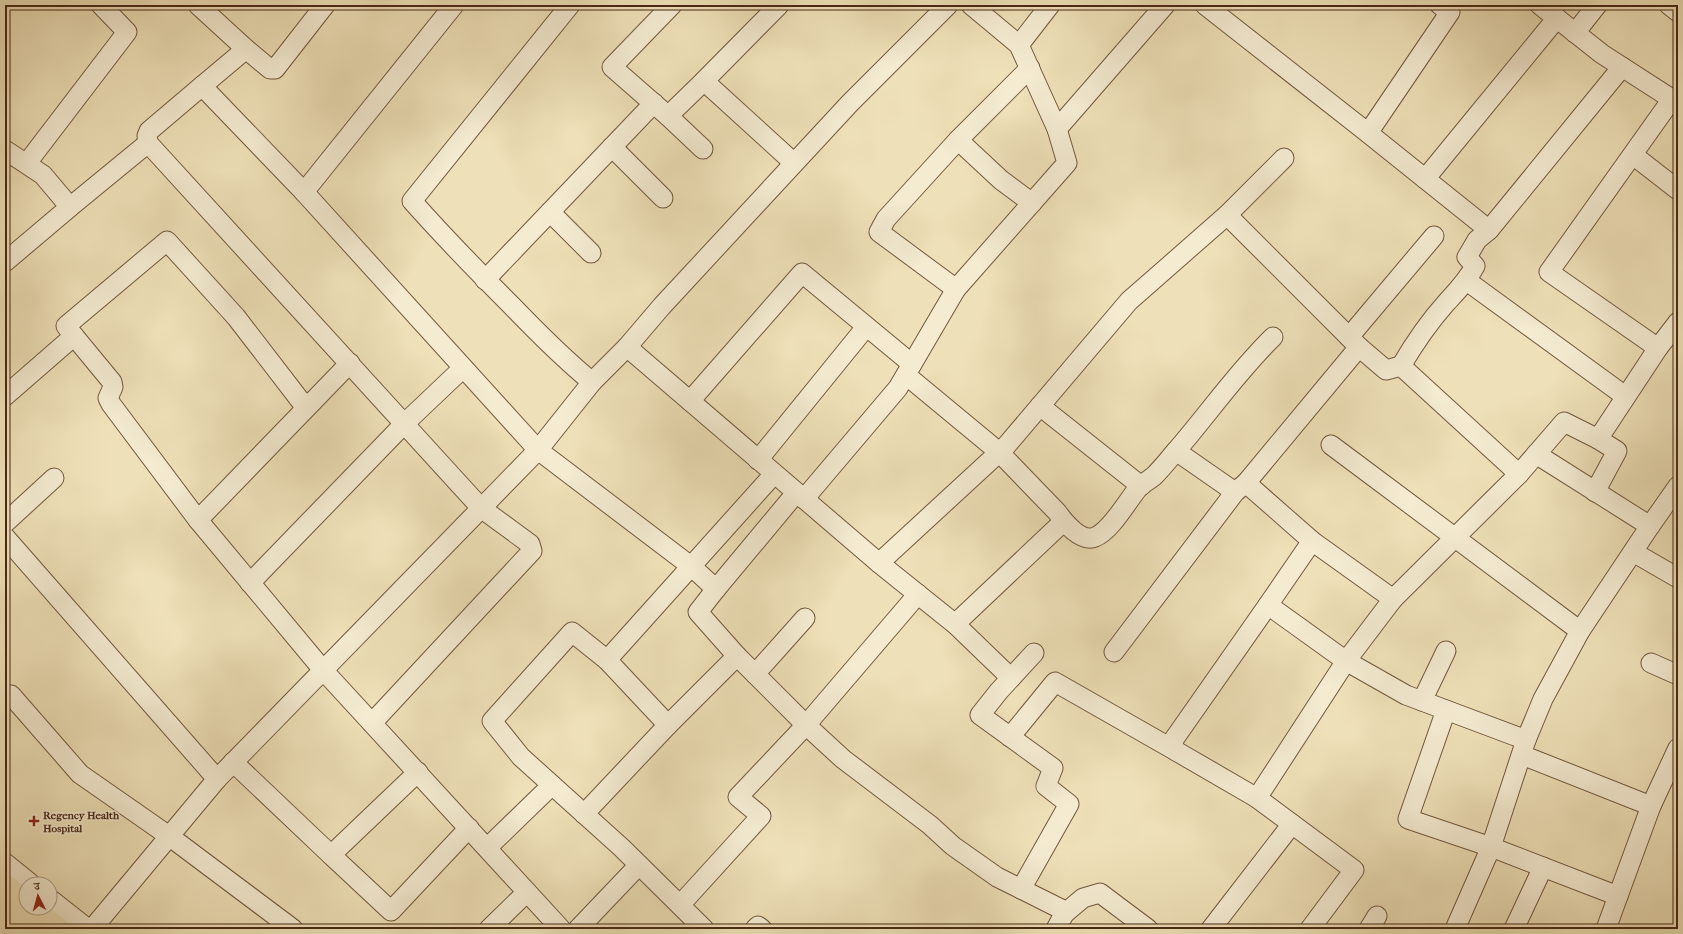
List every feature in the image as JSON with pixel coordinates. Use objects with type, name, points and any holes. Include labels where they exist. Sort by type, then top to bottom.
[{"type":"highway","points":[[5,885],[18,896]]},
{"type":"highway","points":[[5,909],[27,922],[59,929]]},
{"type":"street","points":[[27,162],[127,32],[101,5]]},
{"type":"street","points":[[204,7],[246,49],[270,69],[275,69],[325,5]]},
{"type":"street","points":[[304,192],[454,5]]},
{"type":"street","points":[[570,5],[412,201],[450,244],[485,280],[565,359],[592,382]]},
{"type":"street","points":[[668,116],[704,82],[779,5]]},
{"type":"street","points":[[92,929],[217,779],[538,450],[592,382],[627,347],[662,306],[850,103],[948,5]]},
{"type":"street","points":[[971,5],[1019,45],[1057,129],[1067,163],[956,289],[898,388],[716,589],[698,612],[737,656],[806,725],[843,758],[930,825],[953,846],[997,877],[1061,910],[1060,921]]},
{"type":"street","points":[[1019,45],[1050,5]]},
{"type":"street","points":[[1057,129],[1165,5]]},
{"type":"street","points":[[1205,5],[1368,133],[1488,230]]},
{"type":"street","points":[[1540,5],[1602,54],[1675,101],[1633,155],[1549,272],[1658,348]]},
{"type":"street","points":[[1575,33],[1597,5]]},
{"type":"street","points":[[666,7],[612,68],[654,103],[703,149]]},
{"type":"street","points":[[1368,133],[1448,7]]},
{"type":"street","points":[[1425,179],[1557,18]]},
{"type":"street","points":[[246,49],[149,131],[147,136],[148,143],[481,508],[530,544],[532,551],[372,723]]},
{"type":"street","points":[[1227,215],[1354,342],[1386,370],[1401,366],[1414,344],[1446,303],[1467,281],[1475,266],[1467,257],[1477,240],[1488,230],[1622,67]]},
{"type":"street","points":[[956,289],[879,232],[886,219],[958,140],[1030,68]]},
{"type":"street","points":[[704,82],[794,163]]},
{"type":"street","points":[[202,86],[304,192],[538,450],[692,567],[716,589]]},
{"type":"street","points":[[485,280],[654,103]]},
{"type":"street","points":[[958,140],[1002,180],[1032,203]]},
{"type":"street","points":[[5,262],[148,143]]},
{"type":"street","points":[[612,147],[663,198]]},
{"type":"street","points":[[5,150],[27,162],[43,175],[70,207]]},
{"type":"street","points":[[1633,155],[1678,190]]},
{"type":"street","points":[[879,563],[999,452],[1129,301],[1227,215],[1284,158]]},
{"type":"street","points":[[550,212],[590,253]]},
{"type":"street","points":[[1114,652],[1354,342],[1434,236]]},
{"type":"street","points":[[306,408],[236,318],[167,241],[66,326],[112,382],[113,387],[108,398],[111,404],[198,520],[323,670],[561,929]]},
{"type":"street","points":[[690,402],[802,273],[866,327],[999,452],[1057,512],[1063,522],[1081,536],[1089,538],[1096,537],[1106,530],[1141,486],[1153,476],[1176,451],[1252,357],[1273,337]]},
{"type":"street","points":[[1467,281],[1625,396]]},
{"type":"street","points":[[1598,438],[1658,348],[1678,322]]},
{"type":"street","points":[[758,460],[866,327]]},
{"type":"street","points":[[5,396],[74,336]]},
{"type":"street","points":[[627,347],[879,563],[955,624],[1011,678]]},
{"type":"street","points":[[198,520],[350,363]]},
{"type":"street","points":[[1401,366],[1519,474]]},
{"type":"street","points":[[250,583],[405,423],[463,368]]},
{"type":"street","points":[[1040,406],[1141,486]]},
{"type":"street","points":[[1257,798],[1346,661],[1393,599],[1519,474],[1564,422],[1598,438],[1617,451],[1595,492]]},
{"type":"street","points":[[1332,445],[1580,631]]},
{"type":"street","points":[[1176,451],[1240,488],[1393,599]]},
{"type":"street","points":[[1536,454],[1650,526]]},
{"type":"street","points":[[608,660],[774,474]]},
{"type":"street","points":[[5,523],[54,478]]},
{"type":"street","points":[[1455,929],[1491,847],[1524,747],[1543,699],[1580,631],[1678,486]]},
{"type":"street","points":[[955,624],[1063,522]]},
{"type":"street","points":[[5,537],[217,779]]},
{"type":"street","points":[[1176,751],[1172,742],[1312,541]]},
{"type":"street","points":[[1633,552],[1678,578]]},
{"type":"street","points":[[680,905],[761,816],[738,797],[806,725],[918,594]]},
{"type":"street","points":[[1268,605],[1346,661],[1406,695],[1446,710],[1651,806]]},
{"type":"street","points":[[755,674],[805,618]]},
{"type":"street","points":[[668,725],[608,660],[572,632],[492,720],[521,756],[639,865],[680,905],[698,927]]},
{"type":"street","points":[[1422,701],[1446,651]]},
{"type":"street","points":[[1021,889],[1069,804],[1046,786],[1053,768],[980,715],[1034,653]]},
{"type":"street","points":[[584,814],[668,725],[737,656]]},
{"type":"street","points":[[1651,663],[1678,675]]},
{"type":"street","points":[[1010,737],[1056,682],[1257,798],[1354,870],[1310,929]]},
{"type":"street","points":[[11,696],[80,774],[170,836],[293,929]]},
{"type":"street","points":[[1446,710],[1408,819],[1491,847],[1618,896]]},
{"type":"street","points":[[1606,929],[1651,806],[1678,748]]},
{"type":"street","points":[[233,762],[391,911],[469,828]]},
{"type":"street","points":[[331,855],[418,772]]},
{"type":"street","points":[[487,848],[552,785]]},
{"type":"street","points":[[1211,929],[1292,824]]},
{"type":"street","points":[[5,863],[22,876]]},
{"type":"street","points":[[578,929],[639,865]]},
{"type":"street","points":[[1514,929],[1543,867]]},
{"type":"street","points":[[489,929],[527,892]]},
{"type":"street","points":[[1060,921],[1083,898],[1100,893],[1148,929]]},
{"type":"street","points":[[58,905],[88,929]]},
{"type":"street","points":[[755,929],[758,926],[762,929]]},
{"type":"place","name":"Regency Health Hospital","points":[[34,821]]}]
